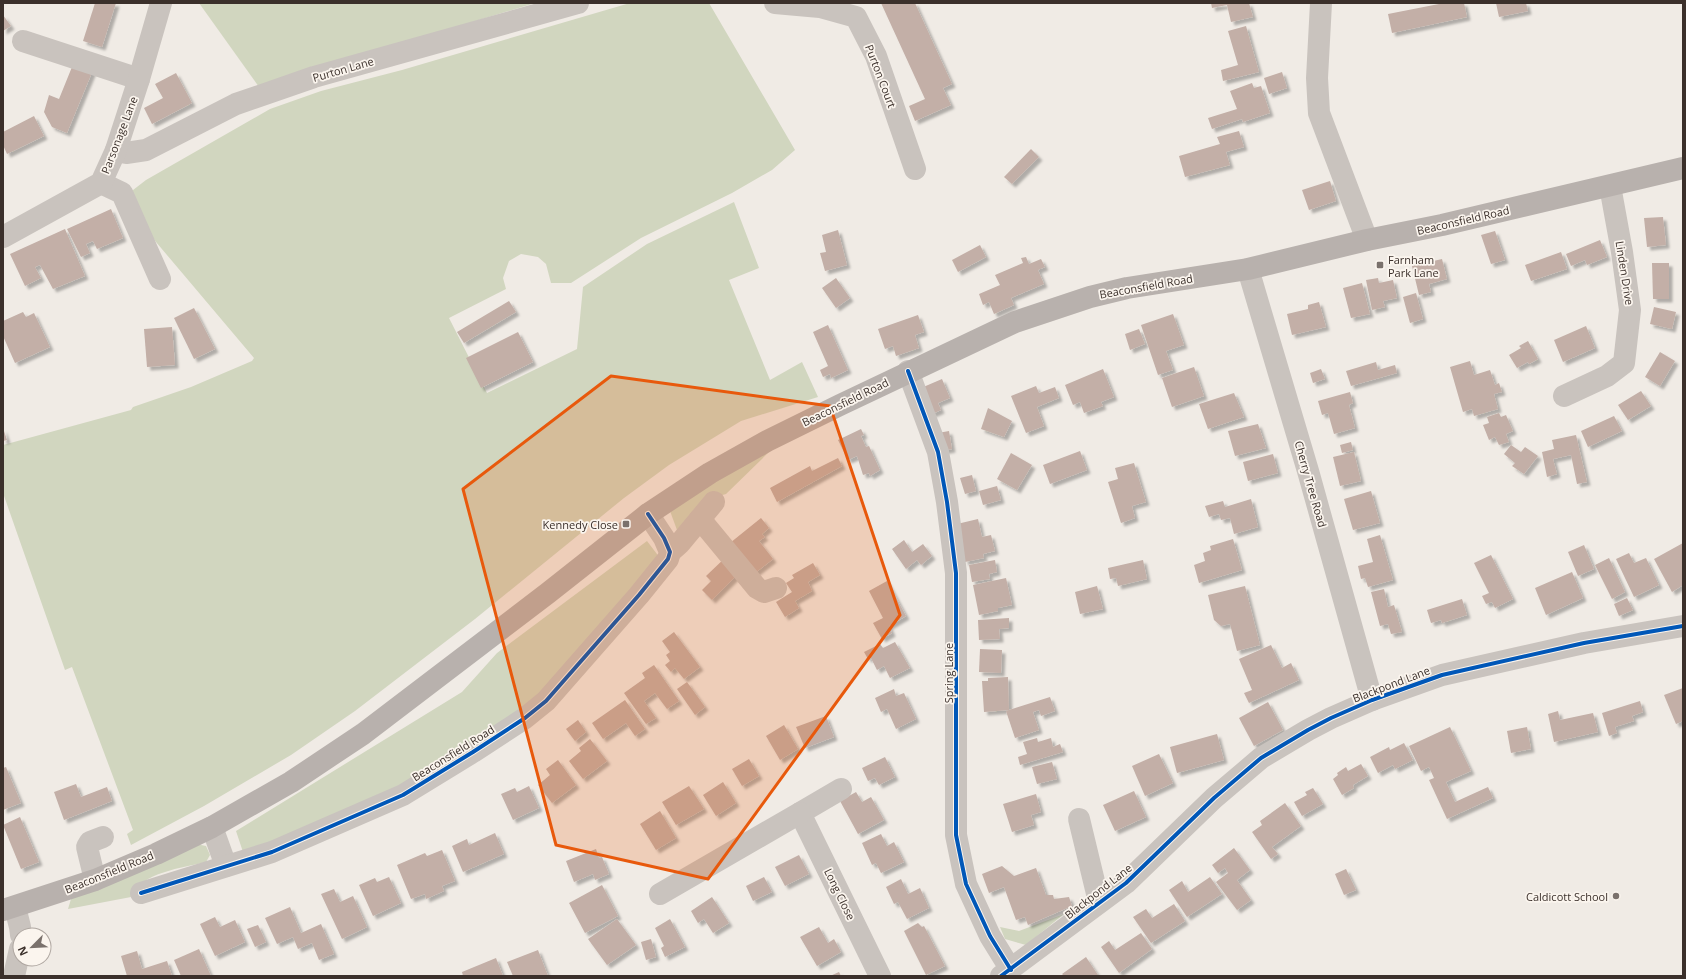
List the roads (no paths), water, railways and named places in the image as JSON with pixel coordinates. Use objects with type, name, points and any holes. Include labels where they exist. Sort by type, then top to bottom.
[{"type":"main road","name":"Beaconsfield Road","points":[[9,909],[95,880],[212,828],[291,782],[363,734],[548,593],[648,514],[710,473],[767,441],[908,371],[1015,322],[1090,296],[1127,288],[1248,269],[1367,240],[1442,225],[1683,168]]},
{"type":"street","name":"Parsonage Lane","points":[[3,236],[100,183],[116,150],[139,79],[161,3]]},
{"type":"street","name":"Purton Lane","points":[[116,150],[126,154],[146,150],[236,104],[314,77],[578,3]]},
{"type":"street","name":"Purton Court","points":[[774,3],[820,7],[856,16],[876,56],[915,170]]},
{"type":"street","points":[[1321,3],[1317,78],[1319,113],[1367,240]]},
{"type":"street","points":[[23,41],[139,79]]},
{"type":"street","points":[[100,183],[122,193],[160,279]]},
{"type":"street","name":"Linden Drive","points":[[1564,396],[1607,376],[1624,363],[1630,310],[1622,252],[1610,186]]},
{"type":"street","name":"Cherry Tree Road","points":[[1248,269],[1308,471],[1372,700]]},
{"type":"street","name":"Spring Lane","points":[[908,371],[938,452],[947,502],[956,573],[956,835],[966,884],[1006,973]]},
{"type":"street","name":"Beaconsfield Road","points":[[141,893],[272,852],[403,795],[525,718],[546,700],[568,676],[660,569],[668,559],[670,552],[680,544],[714,502]]},
{"type":"street","points":[[648,514],[664,538],[670,552]]},
{"type":"street","points":[[700,519],[757,588],[764,592],[776,588]]},
{"type":"street","name":"Blackpond Lane","points":[[1006,973],[1126,883],[1214,798],[1261,758],[1308,730],[1372,700],[1442,675],[1584,643],[1683,626]]},
{"type":"street","points":[[660,894],[841,789]]},
{"type":"street","name":"Long Close","points":[[800,813],[880,976]]},
{"type":"street","points":[[1079,819],[1099,902]]},
{"type":"street","points":[[212,828],[226,866]]},
{"type":"street","points":[[95,880],[87,848],[90,842],[104,837]]},
{"type":"street","points":[[9,909],[20,927]]},
{"type":"place","name":"Farnham Park Lane","points":[[1380,265]]},
{"type":"place","name":"Kennedy Close","points":[[626,524]]},
{"type":"place","name":"Caldicott School","points":[[1616,896]]}]
